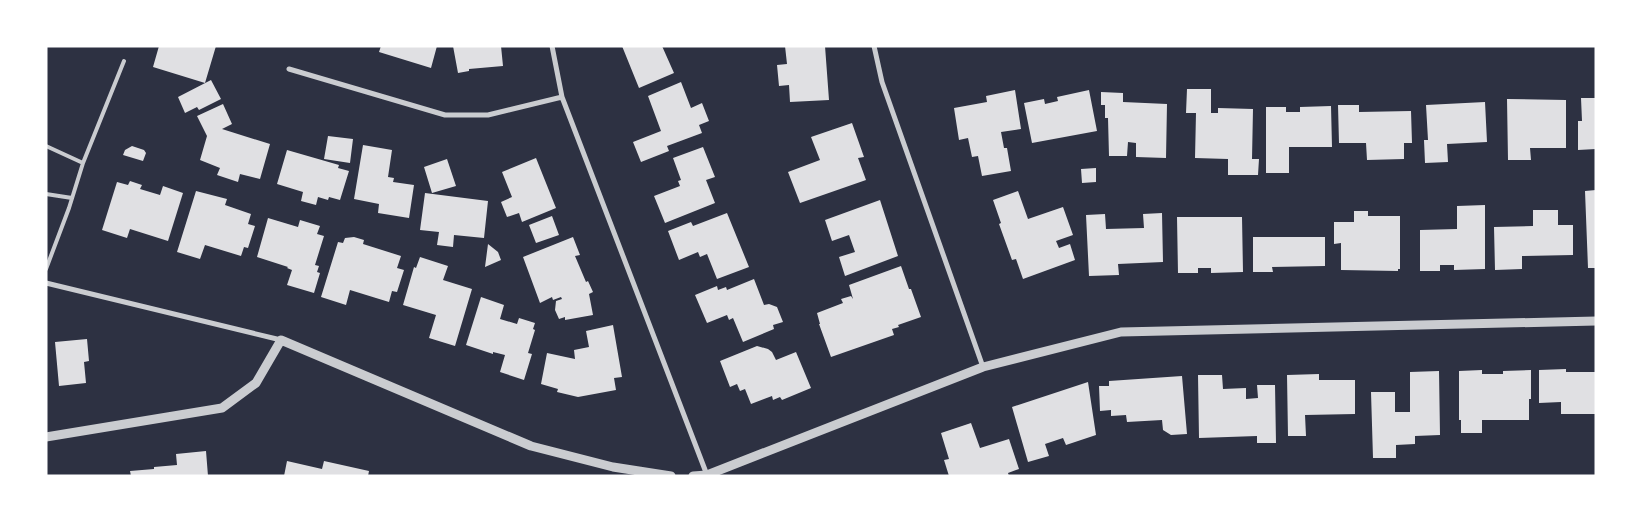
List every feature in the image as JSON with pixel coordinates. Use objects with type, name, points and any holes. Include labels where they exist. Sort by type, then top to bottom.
[{"type":"street","points":[[552,46],[562,97],[707,475]]},
{"type":"street","points":[[874,46],[882,82],[983,367]]},
{"type":"street","points":[[289,70],[445,116],[488,115],[562,97]]},
{"type":"street","points":[[46,283],[281,340],[531,446],[613,468],[670,476]]},
{"type":"street","points":[[693,476],[707,475],[983,367],[1121,332],[1596,321]]},
{"type":"street","points":[[46,437],[222,408],[256,383],[281,340]]},
{"type":"lane","points":[[46,269],[83,164],[124,61]]},
{"type":"lane","points":[[46,146],[83,164]]},
{"type":"lane","points":[[46,194],[72,198]]},
{"type":"building","points":[[159,46],[216,46],[205,83],[153,67]]},
{"type":"building","points":[[381,46],[437,46],[431,68],[379,52]]},
{"type":"building","points":[[453,46],[501,46],[503,66],[469,69],[469,71],[458,73]]},
{"type":"building","points":[[622,46],[662,46],[674,73],[639,88]]},
{"type":"building","points":[[785,46],[825,46],[829,100],[790,102],[789,85],[779,86],[777,65],[787,64]]},
{"type":"building","points":[[211,80],[221,99],[199,110],[197,107],[185,113],[178,97]]},
{"type":"building","points":[[681,82],[691,108],[702,103],[709,121],[699,125],[702,133],[667,146],[669,151],[641,162],[633,142],[661,131],[648,96]]},
{"type":"building","points":[[1187,89],[1211,89],[1211,113],[1218,113],[1218,108],[1253,109],[1252,159],[1259,159],[1258,175],[1228,175],[1228,159],[1195,158],[1196,113],[1186,113]]},
{"type":"building","points":[[1015,90],[1021,129],[1001,132],[1004,148],[1007,148],[1011,171],[982,176],[978,156],[972,157],[968,138],[959,140],[954,108],[987,102],[986,96]]},
{"type":"building","points":[[1089,90],[1097,131],[1032,143],[1024,103],[1044,99],[1045,104],[1058,101],[1057,97]]},
{"type":"building","points":[[1101,92],[1123,93],[1123,102],[1167,104],[1166,158],[1136,157],[1136,143],[1128,142],[1127,156],[1109,156],[1108,118],[1105,118],[1105,105],[1101,105]]},
{"type":"building","points":[[1581,98],[1596,98],[1596,149],[1578,150],[1578,121],[1582,121]]},
{"type":"building","points":[[1507,99],[1566,100],[1566,148],[1530,148],[1531,160],[1508,160]]},
{"type":"building","points":[[1485,102],[1487,142],[1447,144],[1448,162],[1425,163],[1424,140],[1428,140],[1426,105]]},
{"type":"building","points":[[223,104],[232,124],[222,129],[270,144],[260,179],[240,174],[238,182],[217,175],[220,168],[200,160],[207,136],[197,116]]},
{"type":"building","points":[[1338,105],[1359,105],[1359,112],[1411,111],[1412,143],[1404,143],[1404,159],[1367,160],[1366,143],[1339,143]]},
{"type":"building","points":[[1331,106],[1332,147],[1289,147],[1289,173],[1266,173],[1266,107],[1286,107],[1286,112],[1300,112],[1300,107]]},
{"type":"building","points":[[852,123],[864,157],[858,158],[866,180],[800,203],[788,172],[820,160],[811,137]]},
{"type":"building","points":[[328,136],[353,139],[350,163],[324,159]]},
{"type":"building","points":[[363,145],[392,150],[388,177],[394,178],[393,182],[414,185],[409,218],[378,213],[379,204],[354,199]]},
{"type":"building","points":[[132,146],[144,150],[146,153],[143,161],[123,155],[125,150]]},
{"type":"building","points":[[703,147],[715,177],[706,180],[715,203],[665,223],[654,196],[680,186],[678,181],[681,180],[673,158]]},
{"type":"building","points":[[287,150],[339,165],[338,168],[349,171],[340,200],[329,197],[328,200],[318,197],[316,205],[301,201],[303,192],[277,184]]},
{"type":"building","points":[[536,158],[556,208],[522,222],[519,213],[507,217],[501,202],[512,197],[502,172]]},
{"type":"building","points":[[447,159],[456,186],[432,193],[424,167]]},
{"type":"building","points":[[1096,168],[1096,182],[1082,183],[1081,169]]},
{"type":"building","points":[[130,181],[142,185],[140,189],[160,195],[163,186],[183,193],[168,241],[130,229],[127,238],[102,230],[117,182],[128,185]]},
{"type":"building","points":[[1596,190],[1596,268],[1588,268],[1585,191]]},
{"type":"building","points":[[196,191],[227,199],[225,205],[251,214],[248,224],[255,226],[248,248],[244,247],[241,256],[205,245],[200,259],[177,252]]},
{"type":"building","points":[[1018,191],[1028,219],[1063,207],[1073,235],[1056,241],[1059,248],[1070,244],[1075,260],[1023,279],[1016,259],[1012,260],[999,224],[1001,223],[993,200]]},
{"type":"building","points":[[425,193],[488,201],[484,238],[454,235],[453,247],[437,245],[439,232],[420,230]]},
{"type":"building","points":[[880,200],[898,256],[845,276],[839,257],[855,252],[849,235],[832,241],[825,220]]},
{"type":"building","points":[[1485,205],[1485,269],[1454,270],[1454,265],[1440,265],[1440,271],[1420,271],[1420,230],[1457,229],[1457,206]]},
{"type":"building","points":[[1533,210],[1558,210],[1558,225],[1573,225],[1573,255],[1522,256],[1522,269],[1495,270],[1494,227],[1533,226]]},
{"type":"building","points":[[1354,211],[1368,211],[1368,216],[1400,216],[1400,269],[1398,271],[1341,270],[1341,243],[1334,244],[1334,222],[1354,222]]},
{"type":"building","points":[[727,213],[749,267],[717,279],[707,254],[700,257],[698,252],[679,260],[668,231],[691,222],[693,226]]},
{"type":"building","points":[[1162,213],[1163,262],[1118,264],[1119,275],[1089,276],[1086,215],[1105,214],[1106,229],[1144,228],[1143,214]]},
{"type":"building","points":[[552,216],[559,235],[536,243],[529,225]]},
{"type":"building","points":[[1177,217],[1242,217],[1243,272],[1211,273],[1211,268],[1198,268],[1198,273],[1178,273]]},
{"type":"building","points":[[268,218],[298,227],[300,220],[320,226],[317,234],[324,236],[315,265],[319,266],[317,272],[320,273],[314,293],[287,285],[292,270],[288,267],[257,257]]},
{"type":"building","points":[[354,237],[364,240],[363,244],[401,256],[397,268],[404,270],[397,292],[392,291],[389,302],[350,290],[346,305],[321,297],[338,242],[343,243],[345,238]]},
{"type":"building","points":[[573,237],[580,255],[575,256],[586,282],[588,281],[593,292],[589,294],[593,315],[565,320],[565,317],[559,319],[555,310],[556,301],[562,299],[561,297],[553,300],[552,297],[540,303],[523,257]]},
{"type":"building","points":[[1253,237],[1325,237],[1325,266],[1272,267],[1273,272],[1253,272]]},
{"type":"building","points":[[488,244],[498,252],[501,260],[485,267]]},
{"type":"building","points":[[420,257],[448,266],[443,280],[472,289],[455,346],[429,338],[436,315],[403,305],[414,267],[416,268]]},
{"type":"building","points":[[901,266],[921,317],[892,329],[894,335],[831,357],[817,313],[843,303],[841,299],[851,296],[853,299],[849,285]]},
{"type":"building","points":[[754,279],[764,305],[769,304],[777,307],[783,322],[773,325],[774,329],[743,342],[733,318],[729,320],[727,315],[707,323],[695,295],[717,286],[718,290],[726,287],[727,290]]},
{"type":"building","points":[[481,297],[504,305],[500,319],[517,324],[519,318],[535,323],[533,329],[535,330],[528,353],[532,354],[524,380],[500,372],[505,355],[493,352],[493,354],[466,345]]},
{"type":"building","points":[[613,325],[622,377],[614,378],[616,390],[578,397],[557,392],[558,389],[541,384],[547,353],[575,359],[574,350],[589,347],[586,331]]},
{"type":"building","points":[[87,339],[89,361],[84,362],[86,383],[59,386],[55,342]]},
{"type":"building","points":[[757,346],[768,349],[776,360],[796,352],[811,388],[782,400],[780,397],[773,400],[772,396],[751,404],[745,389],[740,391],[737,384],[730,387],[720,361]]},
{"type":"building","points":[[1566,369],[1566,372],[1596,372],[1596,414],[1561,414],[1561,402],[1539,403],[1539,370]]},
{"type":"building","points":[[1482,370],[1482,374],[1503,374],[1503,371],[1531,370],[1529,420],[1482,420],[1482,433],[1461,433],[1461,420],[1459,420],[1459,371]]},
{"type":"building","points":[[1439,371],[1440,435],[1415,436],[1415,444],[1396,445],[1396,458],[1373,458],[1371,392],[1395,392],[1395,412],[1410,412],[1410,372]]},
{"type":"building","points":[[1319,374],[1319,380],[1355,380],[1355,414],[1305,415],[1306,436],[1288,436],[1287,375]]},
{"type":"building","points":[[1198,375],[1222,375],[1223,389],[1246,388],[1246,399],[1258,398],[1257,385],[1275,385],[1276,443],[1257,443],[1257,436],[1199,438]]},
{"type":"building","points":[[1182,376],[1187,434],[1171,435],[1163,430],[1162,420],[1127,422],[1126,415],[1111,416],[1111,410],[1100,411],[1099,386],[1109,386],[1109,381]]},
{"type":"building","points":[[1088,382],[1096,435],[1066,445],[1063,438],[1045,444],[1049,456],[1028,462],[1012,407]]},
{"type":"building","points":[[971,423],[980,448],[1009,439],[1019,469],[1008,473],[1009,476],[949,476],[944,460],[949,459],[941,433]]},
{"type":"building","points":[[206,451],[208,476],[131,476],[130,471],[177,465],[176,454]]},
{"type":"building","points":[[287,461],[322,469],[324,461],[369,471],[368,476],[284,476]]}]
